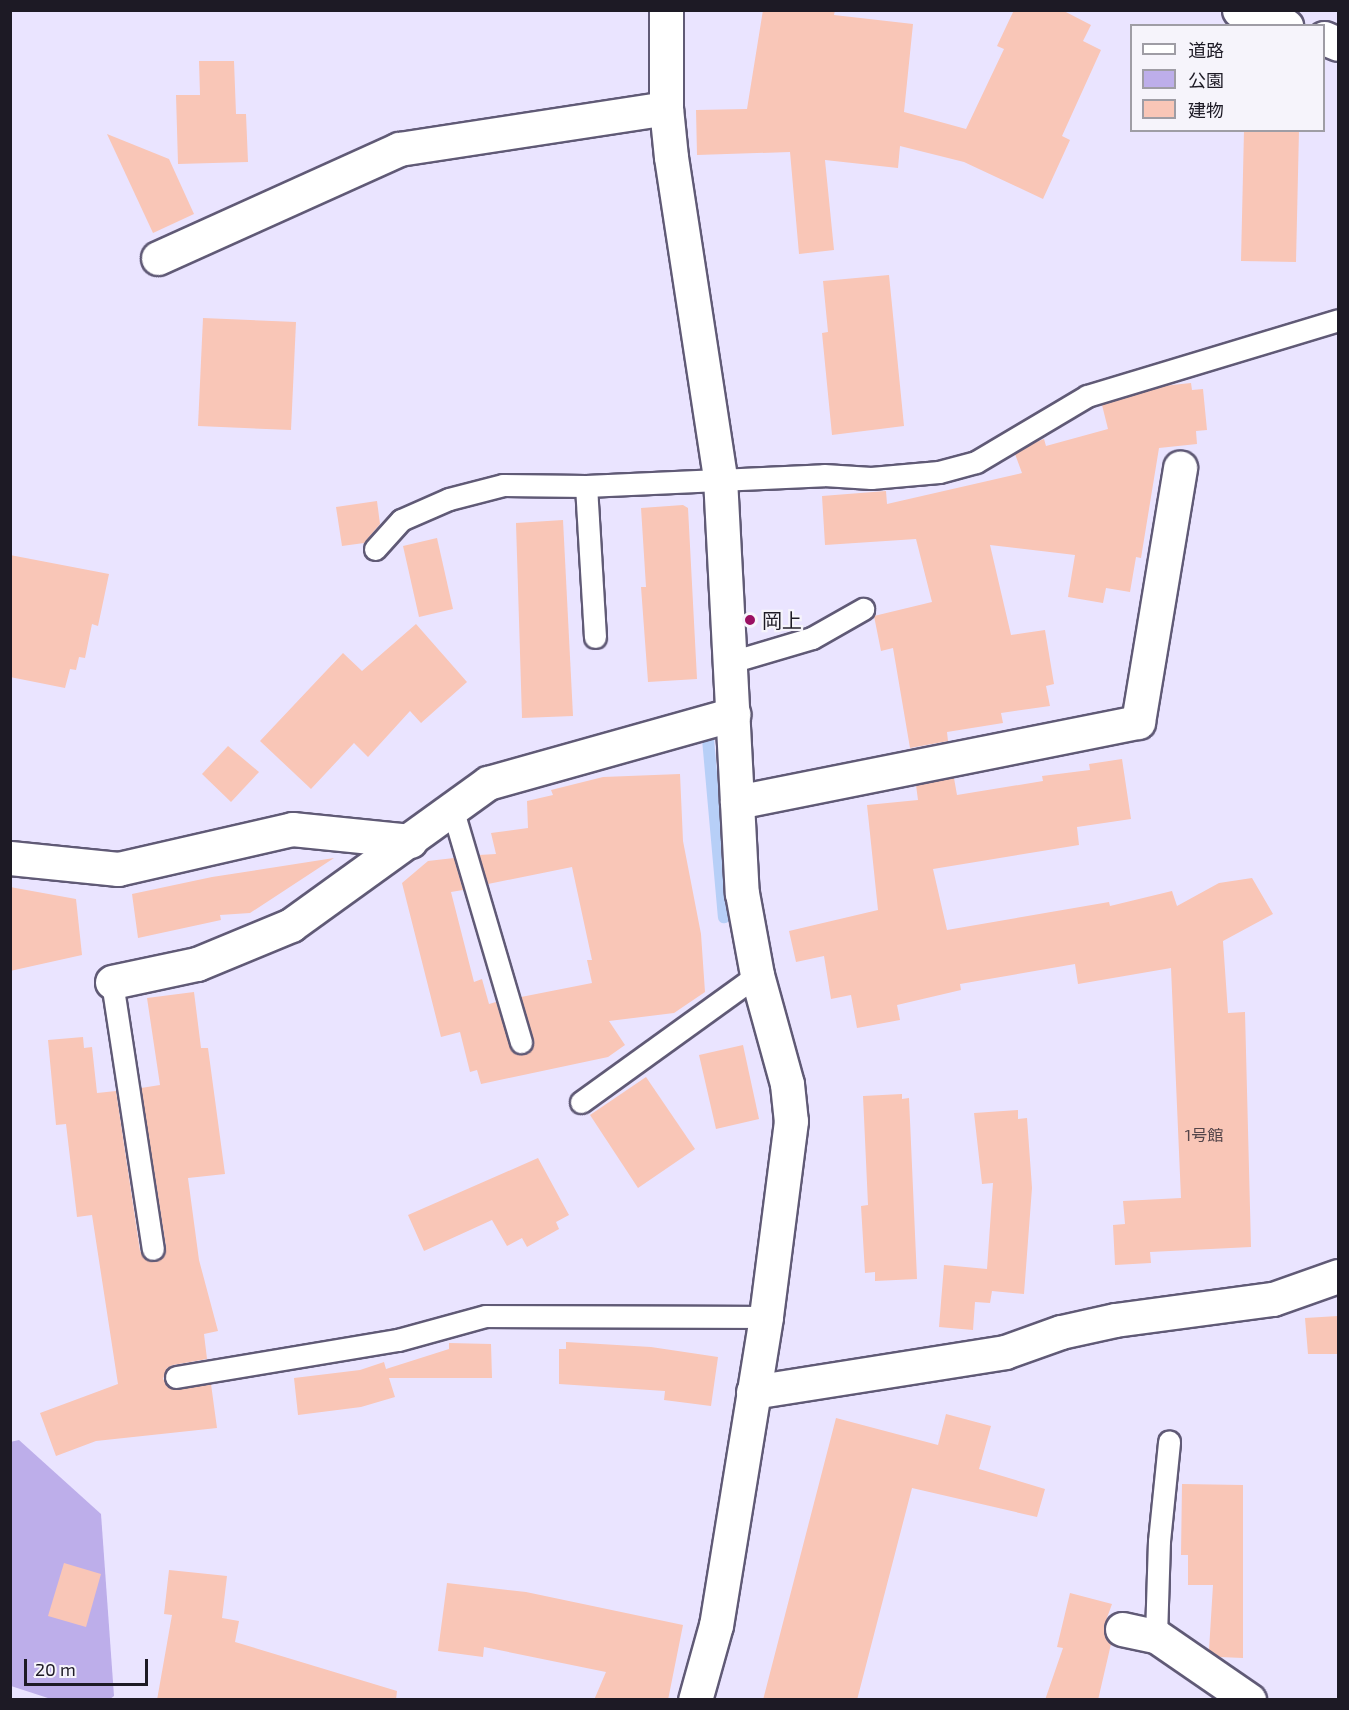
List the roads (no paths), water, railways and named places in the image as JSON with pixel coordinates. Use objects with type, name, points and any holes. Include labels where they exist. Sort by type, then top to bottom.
[{"type":"street","points":[[666,10],[666,108],[720,478],[742,893],[757,975],[787,1084],[791,1121],[766,1317],[716,1625],[695,1700]]},
{"type":"street","points":[[1239,10],[1280,24]]},
{"type":"street","points":[[158,258],[399,149],[666,108]]},
{"type":"street","points":[[737,802],[1138,722],[1180,467]]},
{"type":"street","points":[[112,982],[197,964],[291,925],[453,811],[488,783],[733,714]]},
{"type":"street","points":[[10,858],[118,868],[292,830],[410,841]]},
{"type":"street","points":[[753,1392],[1005,1352],[1061,1332],[1115,1320],[1273,1299],[1338,1276]]},
{"type":"street","points":[[1122,1629],[1156,1636],[1249,1700]]},
{"type":"lane","points":[[375,549],[401,520],[449,499],[503,485],[586,486],[720,478],[824,475],[871,478],[939,472],[976,462],[1087,396],[1338,320]]},
{"type":"lane","points":[[586,486],[595,637]]},
{"type":"lane","points":[[731,662],[812,638],[862,609]]},
{"type":"lane","points":[[453,811],[521,1042]]},
{"type":"lane","points":[[581,1102],[757,975]]},
{"type":"lane","points":[[112,982],[153,1249]]},
{"type":"lane","points":[[176,1377],[399,1340],[486,1316],[766,1317]]},
{"type":"lane","points":[[1156,1636],[1160,1541],[1169,1442]]},
{"type":"waterway","points":[[708,739],[724,917]]},
{"type":"place","name":"岡上","points":[[750,620]]}]
